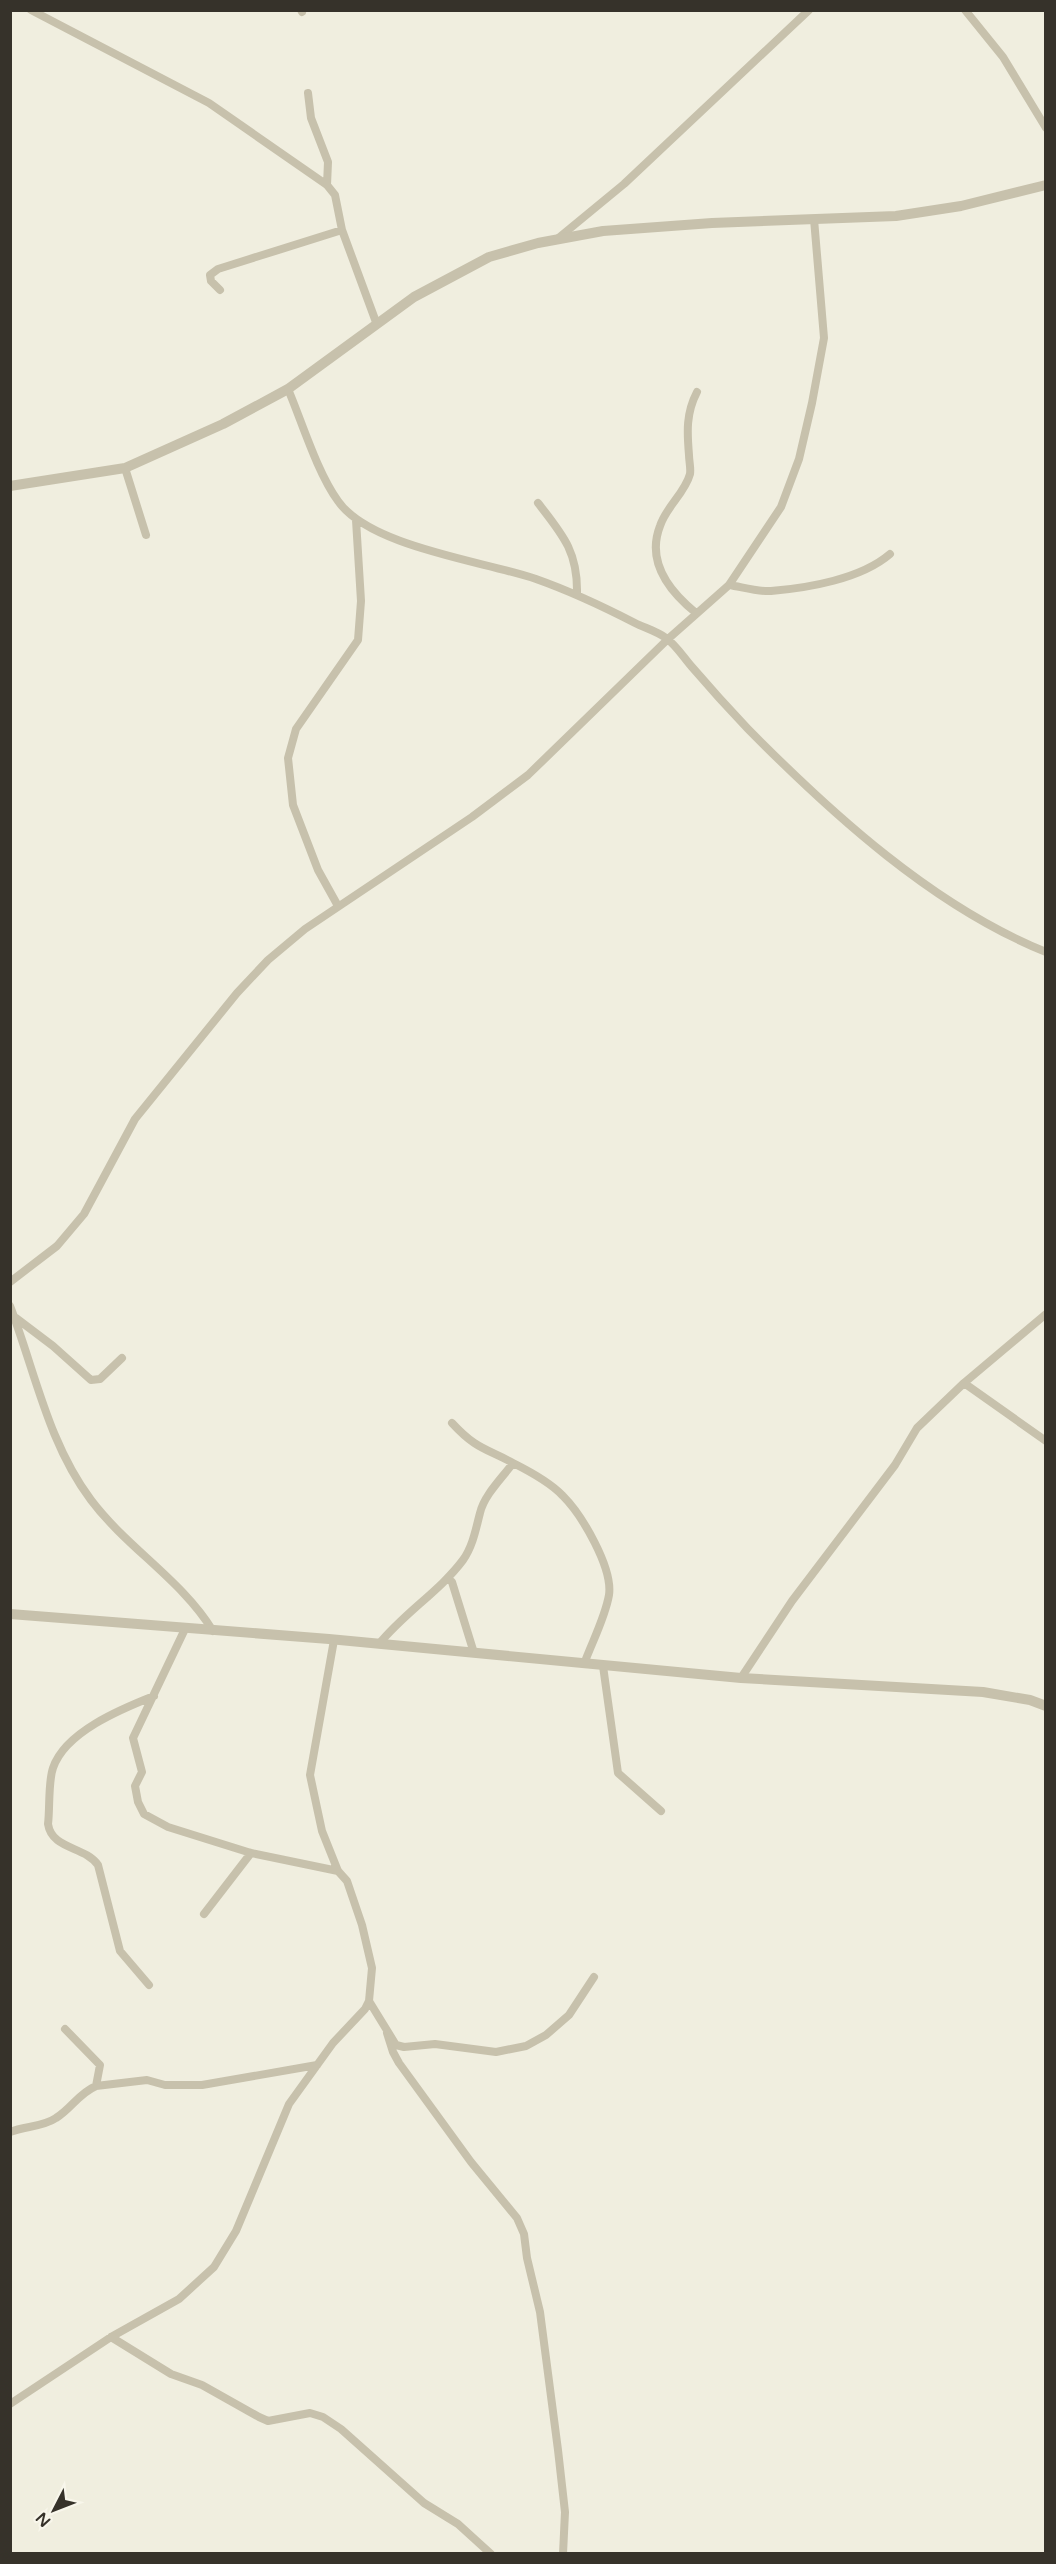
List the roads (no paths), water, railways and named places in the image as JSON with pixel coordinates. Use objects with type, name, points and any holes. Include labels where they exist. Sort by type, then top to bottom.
[{"type":"street","points":[[32,10],[208,104],[327,185],[335,195],[342,230],[376,322]]},
{"type":"street","points":[[556,240],[624,184],[809,10]]},
{"type":"street","points":[[965,10],[1003,57],[1046,128]]},
{"type":"street","points":[[308,93],[311,118],[328,162],[327,185]]},
{"type":"street","points":[[10,486],[125,468],[223,424],[288,389],[376,322],[425,291],[489,257],[556,240],[614,230],[712,223],[896,216],[961,206],[1046,184]]},
{"type":"street","points":[[10,1282],[57,1246],[84,1214],[135,1119],[237,993],[268,960],[338,906],[472,817],[528,775],[696,612],[729,585],[781,507],[799,459],[824,338],[814,219]]},
{"type":"street","points":[[220,290],[211,281],[210,275],[218,269],[342,230]]},
{"type":"street","points":[[288,389],[328,483],[338,501],[356,520],[372,530],[443,554],[535,579],[577,594],[668,639],[761,742],[863,834],[918,878],[970,914],[1005,935],[1046,952]]},
{"type":"street","points":[[696,612],[672,590],[659,570],[655,549],[660,525],[690,473],[687,425],[690,406],[697,392]]},
{"type":"street","points":[[125,468],[146,535]]},
{"type":"street","points":[[538,503],[567,540],[577,573],[577,594]]},
{"type":"street","points":[[338,906],[318,870],[293,804],[288,758],[296,729],[358,640],[361,601],[356,520]]},
{"type":"street","points":[[729,585],[769,592],[840,579],[867,571],[890,554]]},
{"type":"street","points":[[10,1306],[36,1388],[62,1451],[90,1499],[144,1557],[198,1606],[213,1630]]},
{"type":"street","points":[[741,1678],[792,1601],[896,1464],[917,1428],[964,1383],[1046,1314]]},
{"type":"street","points":[[15,1318],[53,1346],[91,1380],[100,1378],[122,1358]]},
{"type":"street","points":[[964,1383],[1046,1441]]},
{"type":"street","points":[[452,1423],[467,1439],[484,1451],[513,1463],[562,1494],[578,1513],[606,1568],[609,1595],[584,1664]]},
{"type":"street","points":[[379,1644],[410,1611],[440,1583],[448,1579],[465,1557],[478,1527],[480,1512],[513,1463]]},
{"type":"street","points":[[448,1579],[452,1582],[474,1653]]},
{"type":"street","points":[[10,1614],[334,1640],[741,1678],[983,1692],[1030,1700],[1046,1706]]},
{"type":"street","points":[[185,1629],[154,1696],[139,1720],[133,1738],[142,1772],[135,1786],[138,1802],[144,1814],[168,1827],[251,1853],[338,1871]]},
{"type":"street","points":[[10,2404],[111,2337],[179,2299],[214,2267],[236,2231],[289,2104],[317,2065],[369,2001],[372,1968],[362,1925],[346,1881],[338,1871],[322,1831],[310,1775],[334,1640]]},
{"type":"street","points":[[603,1666],[618,1773],[661,1811]]},
{"type":"street","points":[[148,1985],[120,1951],[98,1865],[90,1856],[55,1840],[49,1833],[48,1824],[52,1768],[66,1748],[102,1719],[154,1696]]},
{"type":"street","points":[[204,1914],[251,1853]]},
{"type":"street","points":[[369,2001],[396,2045],[404,2047],[435,2044],[496,2052],[526,2046],[546,2035],[569,2015],[594,1977]]},
{"type":"street","points":[[65,2029],[100,2065],[96,2086]]},
{"type":"street","points":[[387,2033],[399,2063],[471,2162],[517,2218],[524,2234],[527,2258],[540,2312],[558,2450],[565,2511],[563,2553]]},
{"type":"street","points":[[10,2132],[58,2118],[81,2093],[96,2086],[147,2080],[165,2085],[202,2085],[317,2065]]},
{"type":"street","points":[[111,2337],[171,2374],[202,2385],[268,2421],[310,2413],[323,2416],[341,2429],[424,2503],[458,2524],[491,2553]]}]
